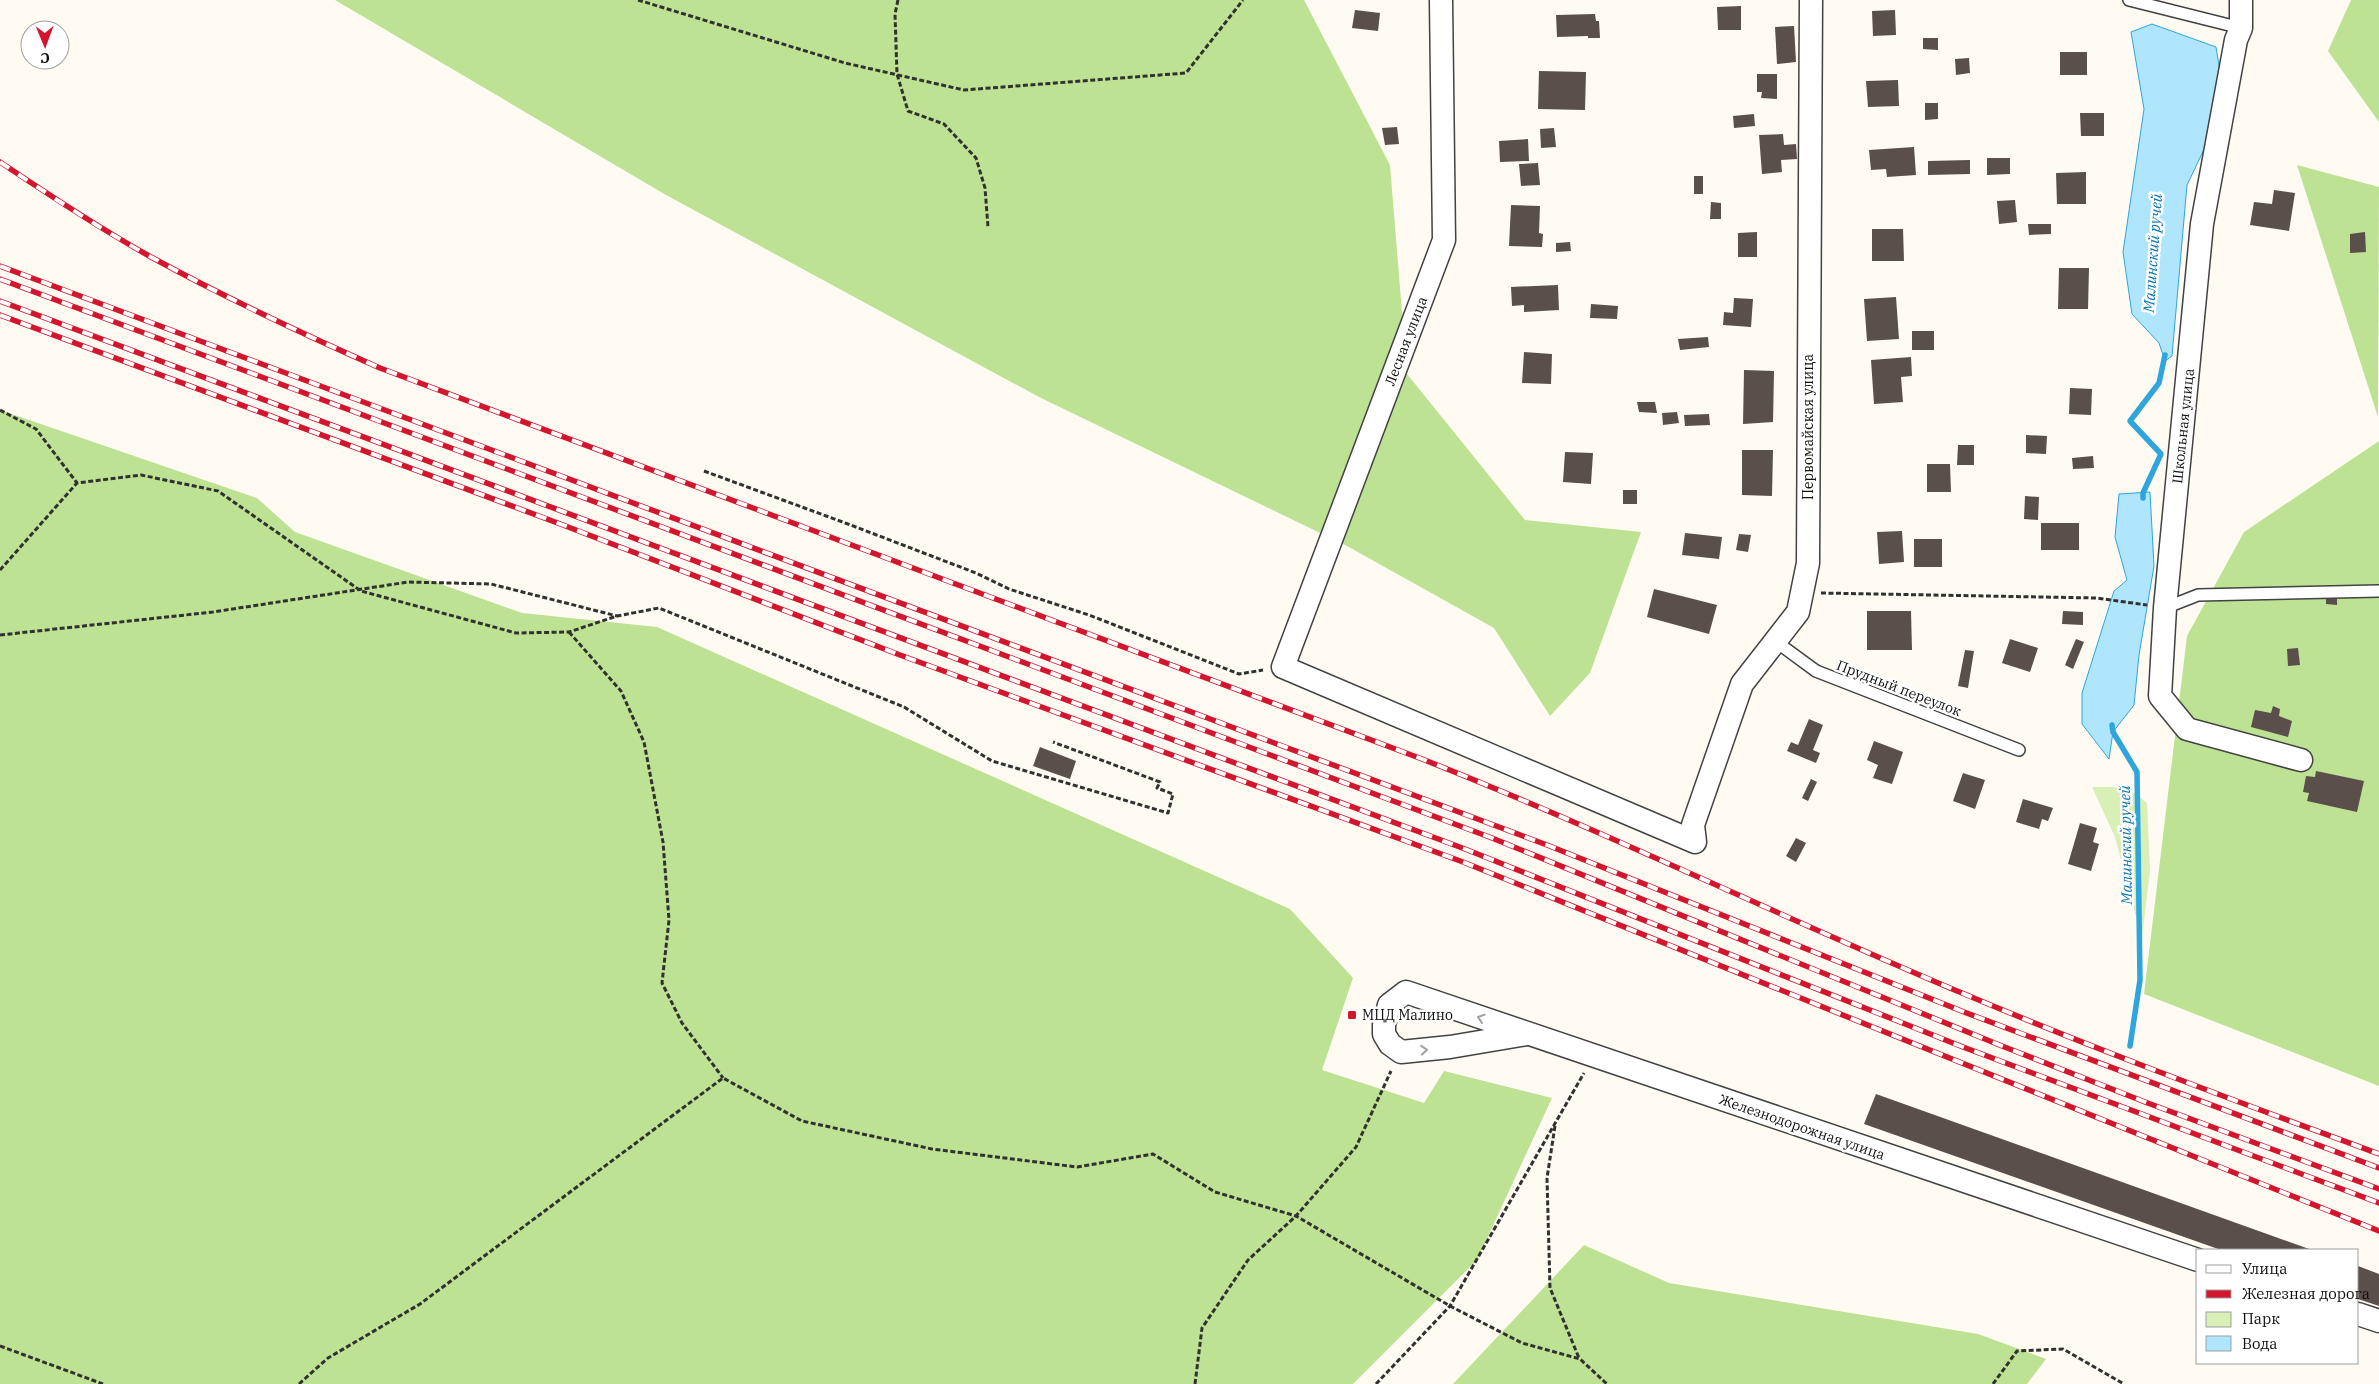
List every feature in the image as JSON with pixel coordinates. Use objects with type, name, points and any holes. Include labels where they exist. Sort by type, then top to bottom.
[{"type":"street","name":"Лесная улица","points":[[1283,667],[1444,240],[1441,0]]},
{"type":"street","name":"Первомайская улица","points":[[1283,667],[1695,842],[1693,824],[1742,684],[1798,612],[1808,563],[1811,0]]},
{"type":"street","name":"Школьная улица","points":[[2241,0],[2240,28],[2236,40],[2202,224],[2164,608],[2160,696],[2187,729],[2301,760]]},
{"type":"street","name":"Железнодорожная улица","points":[[1527,1034],[1450,1048],[1401,1052],[1390,1044],[1384,1034],[1384,1025],[1389,1005],[1406,992],[1527,1034],[1593,1057],[2196,1259]]},
{"type":"street","points":[[2359,1314],[2379,1321]]},
{"type":"lane","points":[[2129,0],[2240,28]]},
{"type":"lane","points":[[2164,608],[2198,596],[2379,592]]},
{"type":"lane","name":"Прудный переулок","points":[[1776,641],[1816,671],[2019,750]]},
{"type":"path","points":[[638,0],[845,62],[964,90],[1186,73],[1243,0]]},
{"type":"path","points":[[898,0],[895,14],[897,74],[908,111],[944,124],[976,158],[985,188],[988,227]]},
{"type":"path","points":[[0,410],[36,429],[77,483]]},
{"type":"path","points":[[704,471],[976,573],[1009,589],[1089,615],[1239,674],[1283,667]]},
{"type":"path","points":[[0,570],[77,483],[141,475],[218,491],[361,591],[516,634],[569,632],[617,616],[659,608],[904,707],[992,762],[1168,812],[1173,794],[1157,788],[1160,782],[1053,742]]},
{"type":"path","points":[[0,635],[213,612],[361,591],[408,582],[491,584],[617,616]]},
{"type":"path","points":[[1802,592],[2096,598],[2164,608]]},
{"type":"path","points":[[569,632],[621,691],[644,742],[664,842],[669,920],[662,983],[682,1023],[724,1078],[802,1121],[932,1149],[1077,1167],[1153,1154],[1216,1192],[1296,1216],[1450,1306],[1522,1343],[1580,1359]]},
{"type":"path","points":[[1376,1384],[1450,1306],[1593,1057]]},
{"type":"path","points":[[1195,1384],[1202,1328],[1248,1260],[1296,1216],[1356,1147],[1391,1071]]},
{"type":"path","points":[[299,1384],[328,1358],[420,1304],[724,1078]]},
{"type":"path","points":[[1555,1123],[1548,1178],[1550,1288],[1580,1359],[1607,1384]]},
{"type":"path","points":[[0,1346],[102,1384]]},
{"type":"path","points":[[1993,1384],[2017,1351],[2063,1349],[2124,1384]]},
{"type":"green space","points":[[335,0],[1304,0],[1390,165],[1407,374],[1525,520],[1641,532],[1590,673],[1550,716],[1494,628],[1347,546],[1039,397],[666,195]]},
{"type":"green space","points":[[2351,0],[2379,0],[2379,122],[2328,51]]},
{"type":"green space","points":[[2297,165],[2379,187],[2378,417]]},
{"type":"green space","points":[[0,410],[257,498],[295,532],[522,613],[657,627],[1290,909],[1353,978],[1322,1070],[1424,1103],[1444,1071],[1552,1098],[1477,1260],[1353,1384],[0,1384]]},
{"type":"green space","points":[[2379,441],[2379,1086],[2144,994],[2187,636],[2244,532]]},
{"type":"green space","points":[[2092,787],[2126,787],[2147,803],[2150,870],[2142,939],[2115,837]]},
{"type":"green space","points":[[1584,1245],[1669,1283],[1978,1334],[2046,1359],[2027,1384],[1453,1384]]},
{"type":"water","points":[[2152,24],[2216,47],[2223,90],[2208,141],[2187,185],[2172,356],[2165,361],[2159,343],[2132,314],[2123,252],[2144,109],[2131,32]]},
{"type":"water","points":[[2150,492],[2154,566],[2139,655],[2134,705],[2113,732],[2109,759],[2082,724],[2082,693],[2114,591],[2127,580],[2115,537],[2119,494]]},
{"type":"building","points":[[1741,6],[1741,30],[1718,30],[1717,7]]},
{"type":"building","points":[[1355,10],[1380,13],[1378,31],[1352,28]]},
{"type":"building","points":[[1895,10],[1896,35],[1873,36],[1872,11]]},
{"type":"building","points":[[1595,14],[1596,21],[1599,21],[1600,38],[1588,38],[1588,36],[1557,37],[1556,15]]},
{"type":"building","points":[[1794,26],[1796,62],[1777,64],[1775,27]]},
{"type":"building","points":[[1923,38],[1938,38],[1938,50],[1923,49]]},
{"type":"building","points":[[2060,52],[2087,52],[2087,75],[2060,75]]},
{"type":"building","points":[[1969,58],[1970,73],[1956,75],[1955,59]]},
{"type":"building","points":[[1539,71],[1586,72],[1585,110],[1538,109]]},
{"type":"building","points":[[1757,74],[1777,74],[1777,99],[1761,98],[1762,92],[1757,92]]},
{"type":"building","points":[[1898,80],[1899,106],[1868,107],[1866,81]]},
{"type":"building","points":[[1925,103],[1938,103],[1938,119],[1925,120]]},
{"type":"building","points":[[2080,113],[2104,113],[2104,136],[2081,136]]},
{"type":"building","points":[[1754,114],[1755,126],[1734,128],[1733,116]]},
{"type":"building","points":[[1397,127],[1399,144],[1385,145],[1382,128]]},
{"type":"building","points":[[1554,128],[1556,147],[1541,148],[1540,129]]},
{"type":"building","points":[[1783,134],[1784,145],[1796,144],[1797,159],[1781,160],[1782,172],[1762,174],[1759,135]]},
{"type":"building","points":[[1528,139],[1529,161],[1500,162],[1499,141]]},
{"type":"building","points":[[1914,147],[1916,175],[1887,177],[1886,169],[1871,170],[1869,150]]},
{"type":"building","points":[[1987,158],[2010,158],[2010,174],[1987,175]]},
{"type":"building","points":[[1970,160],[1970,174],[1928,175],[1928,161]]},
{"type":"building","points":[[1538,163],[1540,185],[1521,186],[1519,164]]},
{"type":"building","points":[[2086,172],[2086,204],[2057,204],[2056,173]]},
{"type":"building","points":[[1694,176],[1703,176],[1703,194],[1694,194]]},
{"type":"building","points":[[2274,190],[2295,193],[2289,231],[2250,225],[2254,202],[2272,204]]},
{"type":"building","points":[[2015,200],[2017,222],[1999,224],[1997,201]]},
{"type":"building","points":[[1711,202],[1721,203],[1721,219],[1710,219]]},
{"type":"building","points":[[1511,205],[1540,206],[1539,233],[1543,234],[1542,247],[1509,246]]},
{"type":"building","points":[[2028,224],[2051,224],[2051,234],[2029,235]]},
{"type":"building","points":[[1872,229],[1903,229],[1904,261],[1872,261]]},
{"type":"building","points":[[1757,232],[1757,257],[1738,257],[1738,233]]},
{"type":"building","points":[[2365,232],[2366,252],[2350,253],[2350,234]]},
{"type":"building","points":[[1570,242],[1571,251],[1556,252],[1556,243]]},
{"type":"building","points":[[2059,268],[2089,268],[2088,309],[2058,309]]},
{"type":"building","points":[[1558,285],[1559,310],[1524,312],[1524,305],[1512,306],[1511,287]]},
{"type":"building","points":[[1896,297],[1899,339],[1867,341],[1864,299]]},
{"type":"building","points":[[1734,298],[1753,299],[1751,327],[1723,325],[1724,312],[1733,313]]},
{"type":"building","points":[[1591,304],[1618,306],[1617,319],[1590,318]]},
{"type":"building","points":[[1912,331],[1934,331],[1934,350],[1912,350]]},
{"type":"building","points":[[1708,337],[1709,347],[1680,350],[1678,339]]},
{"type":"building","points":[[1524,352],[1552,354],[1551,384],[1522,383]]},
{"type":"building","points":[[1911,357],[1912,376],[1901,377],[1903,402],[1874,404],[1871,360]]},
{"type":"building","points":[[1744,370],[1774,371],[1773,422],[1743,424]]},
{"type":"building","points":[[2070,388],[2092,389],[2091,415],[2069,414]]},
{"type":"building","points":[[1637,402],[1655,402],[1657,413],[1639,412]]},
{"type":"building","points":[[1677,412],[1679,423],[1663,425],[1662,413]]},
{"type":"building","points":[[1709,414],[1710,425],[1685,426],[1684,415]]},
{"type":"building","points":[[2026,435],[2047,436],[2046,454],[2026,453]]},
{"type":"building","points":[[1958,445],[1974,445],[1974,465],[1957,465]]},
{"type":"building","points":[[1742,450],[1773,450],[1772,496],[1742,495]]},
{"type":"building","points":[[1565,452],[1593,453],[1591,484],[1563,482]]},
{"type":"building","points":[[2093,456],[2094,468],[2073,469],[2072,458]]},
{"type":"building","points":[[1927,464],[1950,464],[1951,492],[1927,492]]},
{"type":"building","points":[[1623,490],[1637,490],[1637,504],[1623,504]]},
{"type":"building","points":[[2025,496],[2039,497],[2038,520],[2024,519]]},
{"type":"building","points":[[2041,523],[2079,523],[2079,550],[2041,550]]},
{"type":"building","points":[[1902,531],[1904,562],[1879,564],[1877,532]]},
{"type":"building","points":[[1685,533],[1722,537],[1719,559],[1682,555]]},
{"type":"building","points":[[1739,534],[1751,535],[1748,552],[1736,550]]},
{"type":"building","points":[[1914,539],[1942,539],[1942,567],[1914,567]]},
{"type":"building","points":[[1654,589],[1717,605],[1709,634],[1647,617]]},
{"type":"building","points":[[2326,592],[2337,592],[2337,605],[2326,604]]},
{"type":"building","points":[[1867,611],[1911,611],[1912,650],[1867,650]]},
{"type":"building","points":[[2063,611],[2083,612],[2083,625],[2062,624]]},
{"type":"building","points":[[2010,639],[2038,648],[2030,672],[2002,663]]},
{"type":"building","points":[[2076,639],[2084,642],[2073,669],[2065,665]]},
{"type":"building","points":[[2298,648],[2300,665],[2288,666],[2287,649]]},
{"type":"building","points":[[1965,650],[1974,651],[1968,688],[1958,686]]},
{"type":"building","points":[[2273,706],[2280,709],[2279,716],[2292,721],[2288,737],[2251,727],[2255,710],[2271,713]]},
{"type":"building","points":[[1809,719],[1823,725],[1813,750],[1820,753],[1816,763],[1787,751],[1791,742],[1798,745]]},
{"type":"building","points":[[1874,741],[1903,752],[1892,784],[1873,778],[1878,765],[1867,760]]},
{"type":"building","points":[[1040,747],[1076,761],[1070,779],[1033,766]]},
{"type":"building","points":[[2316,771],[2364,781],[2357,812],[2307,801],[2309,793],[2303,792],[2306,776],[2315,777]]},
{"type":"building","points":[[1963,773],[1985,780],[1975,809],[1953,801]]},
{"type":"building","points":[[1811,779],[1817,782],[1808,801],[1802,798]]},
{"type":"building","points":[[2023,799],[2053,808],[2048,821],[2042,819],[2039,829],[2016,822]]},
{"type":"building","points":[[2080,823],[2097,828],[2093,842],[2099,844],[2091,871],[2068,864]]},
{"type":"building","points":[[1796,838],[1806,843],[1796,862],[1786,856]]},
{"type":"building","points":[[1876,1094],[2309,1249],[2218,1249],[1864,1124]]},
{"type":"building","points":[[2359,1266],[2379,1274],[2379,1306],[2359,1299]]},
{"type":"waterway","name":"Малинский ручей","points":[[2143,498],[2143,493],[2161,454],[2130,421],[2159,383],[2165,355]]},
{"type":"waterway","name":"Малинский ручей","points":[[2112,725],[2113,732],[2137,772],[2140,980],[2130,1046]]},
{"type":"railway","points":[[0,162],[112,235],[151,257],[265,315],[380,368],[1422,759],[1558,815],[1894,964],[2014,1014],[2169,1076],[2379,1154]]},
{"type":"railway","points":[[0,266],[1547,845],[1964,1012],[2379,1168]]},
{"type":"railway","points":[[0,279],[1492,838],[2002,1046],[2145,1102],[2379,1189]]},
{"type":"railway","points":[[0,301],[1465,849],[1963,1047],[2379,1203]]},
{"type":"railway","points":[[0,315],[563,525],[900,655],[1463,862],[2379,1231]]},
{"type":"place","name":"МЦД Малино","points":[[1352,1015]]}]
